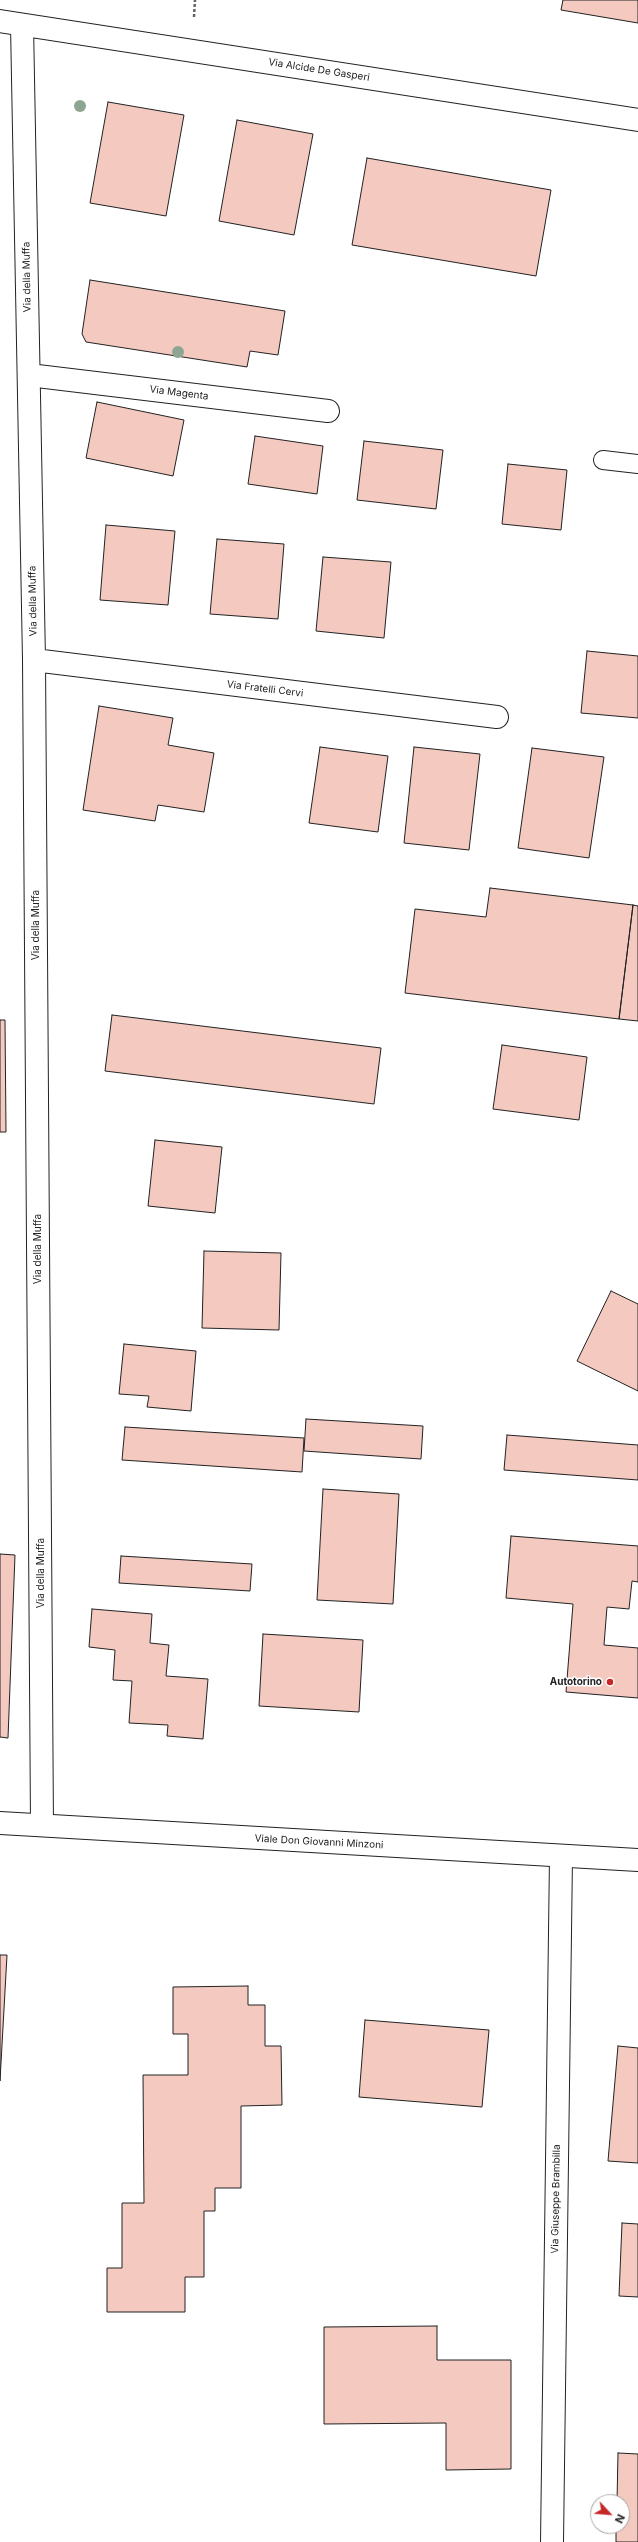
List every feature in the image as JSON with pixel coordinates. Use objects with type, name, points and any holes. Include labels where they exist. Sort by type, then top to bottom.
[{"type":"street","name":"Via Alcide De Gasperi","points":[[0,21],[638,120]]},
{"type":"street","name":"Via della Muffa","points":[[22,25],[34,660],[42,1825]]},
{"type":"street","name":"Via Magenta","points":[[29,375],[328,411]]},
{"type":"street","name":"Via Fratelli Cervi","points":[[34,660],[497,717]]},
{"type":"street","name":"Viale Don Giovanni Minzoni","points":[[0,1823],[638,1860]]},
{"type":"street","name":"Via Giuseppe Brambilla","points":[[552,2542],[561,1856]]},
{"type":"lane","points":[[603,460],[638,464]]},
{"type":"path","points":[[194,8],[195,0]]},
{"type":"building","points":[[563,0],[638,0],[638,23],[561,10]]},
{"type":"building","points":[[108,102],[184,115],[166,216],[90,203]]},
{"type":"building","points":[[237,120],[313,134],[294,235],[219,221]]},
{"type":"building","points":[[367,158],[551,190],[536,276],[352,245]]},
{"type":"building","points":[[90,280],[285,311],[278,355],[250,351],[247,367],[86,342],[82,334]]},
{"type":"building","points":[[97,402],[184,420],[173,476],[86,458]]},
{"type":"building","points":[[255,436],[323,446],[317,494],[248,484]]},
{"type":"building","points":[[364,441],[443,450],[436,509],[357,500]]},
{"type":"building","points":[[508,464],[567,470],[561,530],[502,524]]},
{"type":"building","points":[[106,525],[175,531],[168,605],[100,600]]},
{"type":"building","points":[[217,539],[284,544],[278,619],[210,614]]},
{"type":"building","points":[[323,557],[391,562],[384,638],[316,631]]},
{"type":"building","points":[[587,651],[638,656],[638,718],[581,713]]},
{"type":"building","points":[[99,706],[173,718],[168,745],[214,753],[204,812],[158,805],[155,821],[83,810]]},
{"type":"building","points":[[320,747],[388,756],[378,832],[309,823]]},
{"type":"building","points":[[414,747],[480,754],[469,850],[404,843]]},
{"type":"building","points":[[532,748],[604,757],[589,858],[518,848]]},
{"type":"building","points":[[490,888],[633,905],[619,1019],[405,993],[415,909],[486,917]]},
{"type":"building","points":[[633,905],[638,906],[638,1021],[619,1019]]},
{"type":"building","points":[[112,1015],[381,1048],[374,1104],[105,1071]]},
{"type":"building","points":[[0,1020],[5,1020],[6,1132],[0,1132]]},
{"type":"building","points":[[502,1045],[587,1057],[579,1120],[493,1109]]},
{"type":"building","points":[[155,1140],[222,1147],[215,1213],[148,1206]]},
{"type":"building","points":[[204,1251],[281,1253],[279,1330],[202,1328]]},
{"type":"building","points":[[611,1291],[638,1304],[638,1391],[577,1361]]},
{"type":"building","points":[[124,1344],[196,1351],[191,1411],[147,1407],[149,1396],[119,1394]]},
{"type":"building","points":[[306,1419],[423,1426],[421,1459],[304,1451]]},
{"type":"building","points":[[125,1427],[304,1438],[302,1472],[122,1460]]},
{"type":"building","points":[[507,1435],[638,1445],[638,1480],[504,1470]]},
{"type":"building","points":[[323,1489],[399,1494],[393,1604],[317,1600]]},
{"type":"building","points":[[511,1536],[638,1546],[638,1582],[632,1581],[629,1609],[607,1607],[604,1645],[638,1648],[638,1698],[566,1692],[573,1604],[506,1598]]},
{"type":"building","points":[[0,1554],[15,1555],[8,1738],[0,1737]]},
{"type":"building","points":[[121,1556],[252,1564],[250,1591],[119,1583]]},
{"type":"building","points":[[92,1609],[152,1614],[150,1643],[169,1645],[166,1676],[208,1679],[203,1739],[167,1736],[168,1725],[129,1723],[132,1681],[113,1680],[115,1650],[89,1647]]},
{"type":"building","points":[[263,1634],[363,1640],[359,1712],[259,1706]]},
{"type":"building","points":[[0,1955],[7,1955],[0,2081]]},
{"type":"building","points":[[248,1986],[248,2005],[265,2005],[265,2046],[281,2046],[282,2105],[241,2106],[241,2188],[215,2188],[215,2211],[204,2211],[204,2277],[185,2277],[185,2312],[107,2312],[107,2268],[122,2268],[122,2203],[144,2203],[143,2075],[188,2075],[188,2034],[173,2034],[173,1987]]},
{"type":"building","points":[[365,2020],[489,2030],[482,2107],[359,2097]]},
{"type":"building","points":[[618,2046],[638,2048],[638,2163],[608,2161]]},
{"type":"building","points":[[622,2223],[638,2224],[638,2297],[619,2296]]},
{"type":"building","points":[[437,2326],[437,2360],[511,2360],[511,2469],[446,2470],[446,2423],[324,2424],[324,2327]]},
{"type":"building","points":[[618,2453],[638,2454],[638,2542],[616,2542],[616,2534],[630,2534],[630,2494],[617,2494]]},
{"type":"place","name":"Autotorino","points":[[610,1682]]}]
